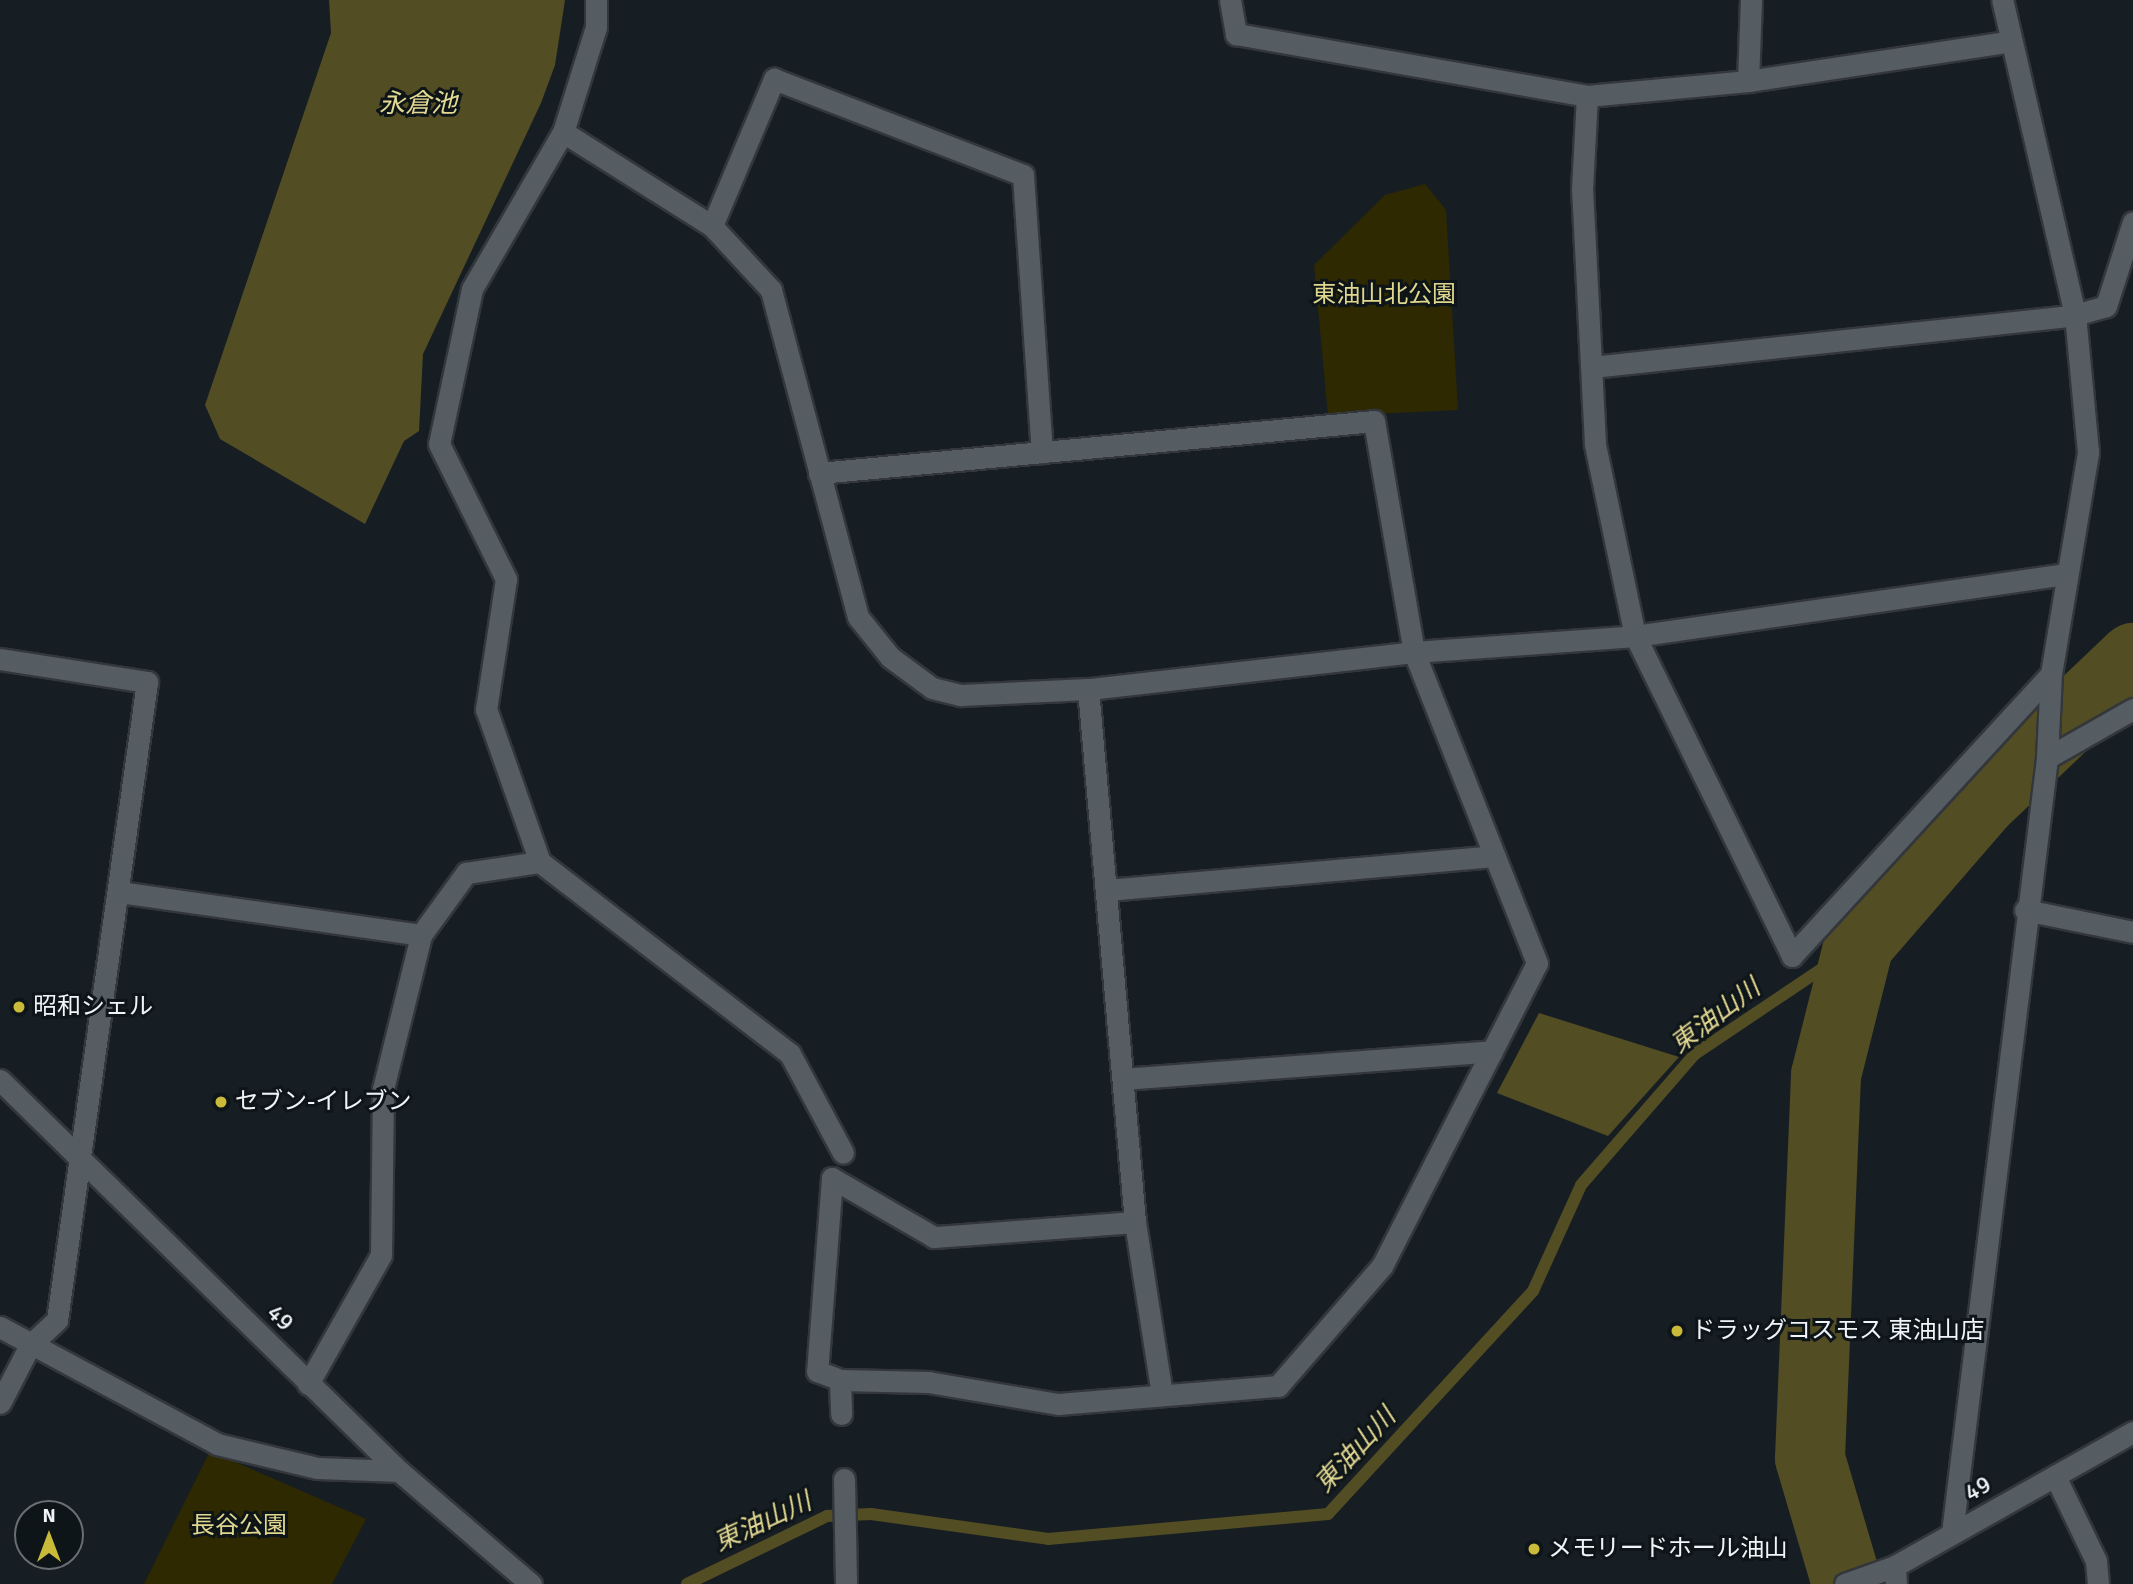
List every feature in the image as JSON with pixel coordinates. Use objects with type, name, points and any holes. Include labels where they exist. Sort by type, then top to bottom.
[{"type":"street","points":[[596,0],[596,27],[562,132],[472,289],[439,444],[506,579],[486,709],[540,863],[790,1054],[843,1153]]},
{"type":"street","points":[[1230,0],[1236,34],[1587,96],[1748,80],[2007,41]]},
{"type":"street","points":[[1748,80],[1751,0]]},
{"type":"street","points":[[1952,1533],[2025,910],[2047,753],[2051,685],[2088,452],[2075,315],[2007,41],[2002,0]]},
{"type":"street","points":[[712,226],[774,79],[1023,175],[1042,452]]},
{"type":"street","points":[[1587,96],[1582,190],[1595,444],[1635,636],[1792,956],[2051,685]]},
{"type":"street","points":[[562,132],[712,226],[771,290],[858,617],[890,657],[932,688],[961,695],[1088,689],[1414,652],[1635,636],[2067,574]]},
{"type":"street","points":[[1592,368],[2075,315],[2106,306],[2133,222]]},
{"type":"street","points":[[819,473],[1374,421],[1414,652],[1537,963],[1382,1266],[1278,1385],[1058,1404],[928,1382],[840,1380],[817,1371],[832,1178],[933,1237],[1135,1222]]},
{"type":"street","points":[[0,659],[147,682],[83,1160],[57,1320],[30,1345],[0,1403]]},
{"type":"street","points":[[1088,689],[1135,1222],[1162,1395]]},
{"type":"street","points":[[2047,753],[2133,709]]},
{"type":"street","points":[[1106,890],[1495,856]]},
{"type":"street","points":[[308,1384],[381,1255],[383,1089],[421,935],[466,873],[540,863]]},
{"type":"street","points":[[120,892],[421,935]]},
{"type":"street","points":[[2025,910],[2133,932]]},
{"type":"street","points":[[1123,1079],[1492,1051]]},
{"type":"street","name":"49","points":[[0,1080],[399,1471],[531,1584]]},
{"type":"street","points":[[0,1327],[217,1444],[317,1468],[399,1471]]},
{"type":"street","points":[[840,1380],[841,1413]]},
{"type":"street","name":"49","points":[[1845,1584],[1896,1575],[1952,1533],[2133,1432]]},
{"type":"street","points":[[2055,1476],[2096,1560],[2098,1584]]},
{"type":"street","points":[[844,1486],[846,1584]]},
{"type":"green space","name":"東油山北公園","points":[[1425,184],[1446,210],[1458,410],[1328,416],[1314,265],[1385,195]]},
{"type":"green space","name":"長谷公園","points":[[210,1451],[366,1519],[332,1584],[144,1584]]},
{"type":"water","name":"永倉池","points":[[329,0],[565,0],[555,65],[541,103],[423,354],[419,431],[404,441],[365,524],[220,439],[205,405],[331,33]]},
{"type":"water","points":[[1539,1013],[1679,1057],[1608,1136],[1497,1093]]},
{"type":"waterway","points":[[1847,1584],[1810,1458],[1826,1075],[1859,944],[1982,802],[2133,658]]},
{"type":"waterway","name":"東油山川","points":[[687,1584],[827,1516],[871,1514],[1048,1539],[1328,1514],[1533,1291],[1581,1185],[1695,1054],[1859,944]]},
{"type":"place","name":"昭和シェル","points":[[19,1007]]},
{"type":"place","name":"セブン-イレブン","points":[[221,1102]]},
{"type":"place","name":"ドラッグコスモス 東油山店","points":[[1677,1331]]},
{"type":"place","name":"メモリードホール油山","points":[[1534,1549]]}]
